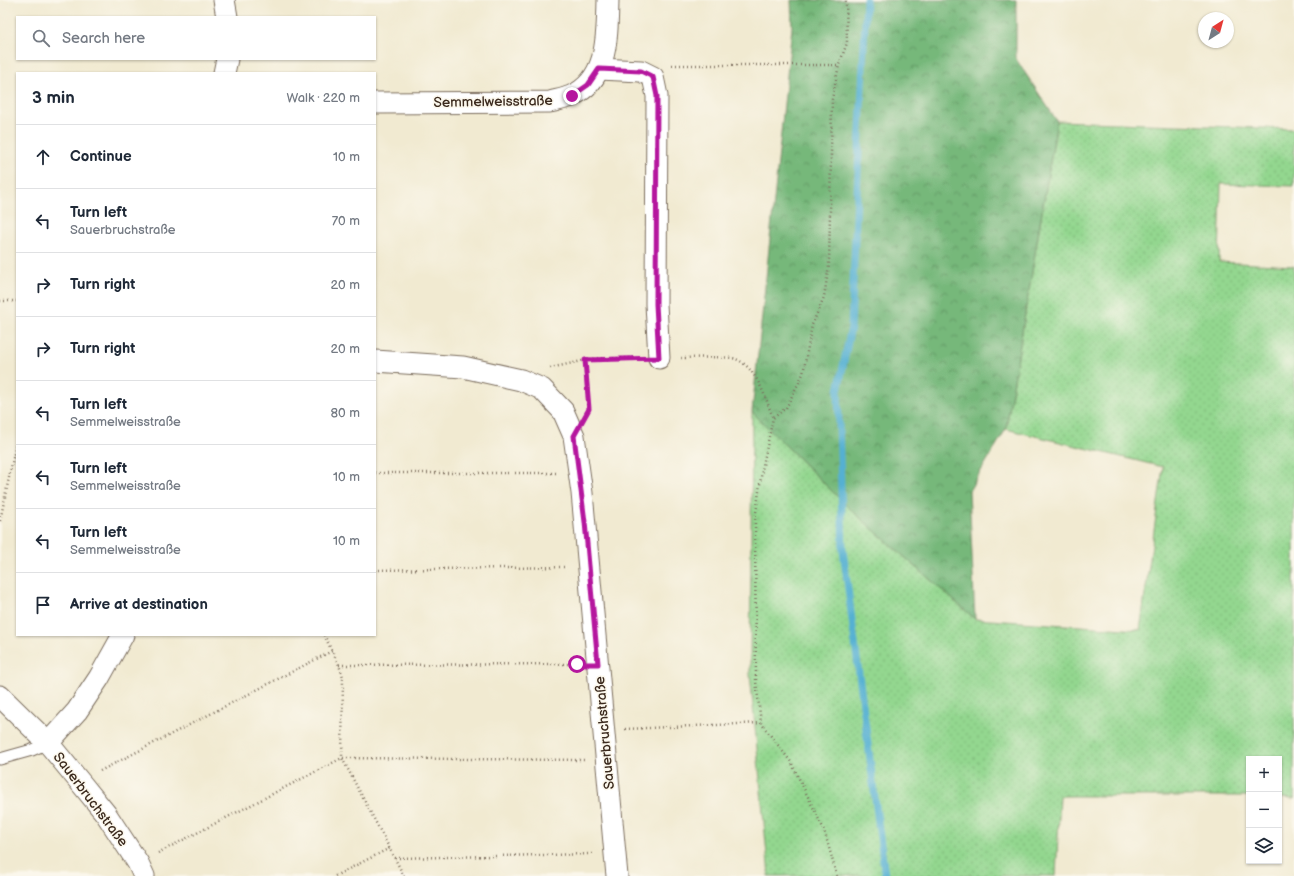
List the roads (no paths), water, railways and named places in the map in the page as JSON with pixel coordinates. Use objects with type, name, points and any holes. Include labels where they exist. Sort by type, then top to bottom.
[{"type":"street","points":[[224,0],[227,16]]},
{"type":"street","name":"Semmelweisstraße","points":[[376,103],[550,102],[572,96],[588,85],[599,69],[606,44],[608,0]]},
{"type":"street","points":[[224,72],[227,60]]},
{"type":"street","points":[[599,69],[641,71],[653,77],[657,96],[656,304],[659,358]]},
{"type":"street","name":"Sauerbruchstraße","points":[[376,361],[463,367],[521,380],[542,389],[564,411],[574,436],[579,473],[617,876]]},
{"type":"street","points":[[48,743],[77,710],[99,678],[122,636]]},
{"type":"street","name":"Sauerbruchstraße","points":[[0,696],[48,743],[80,782],[106,814],[141,869]]},
{"type":"lane","name":"Sauerbruchstraße","points":[[0,759],[32,750],[48,743]]},
{"type":"waterway","points":[[866,0],[851,327],[838,391],[843,550],[885,876]]}]
